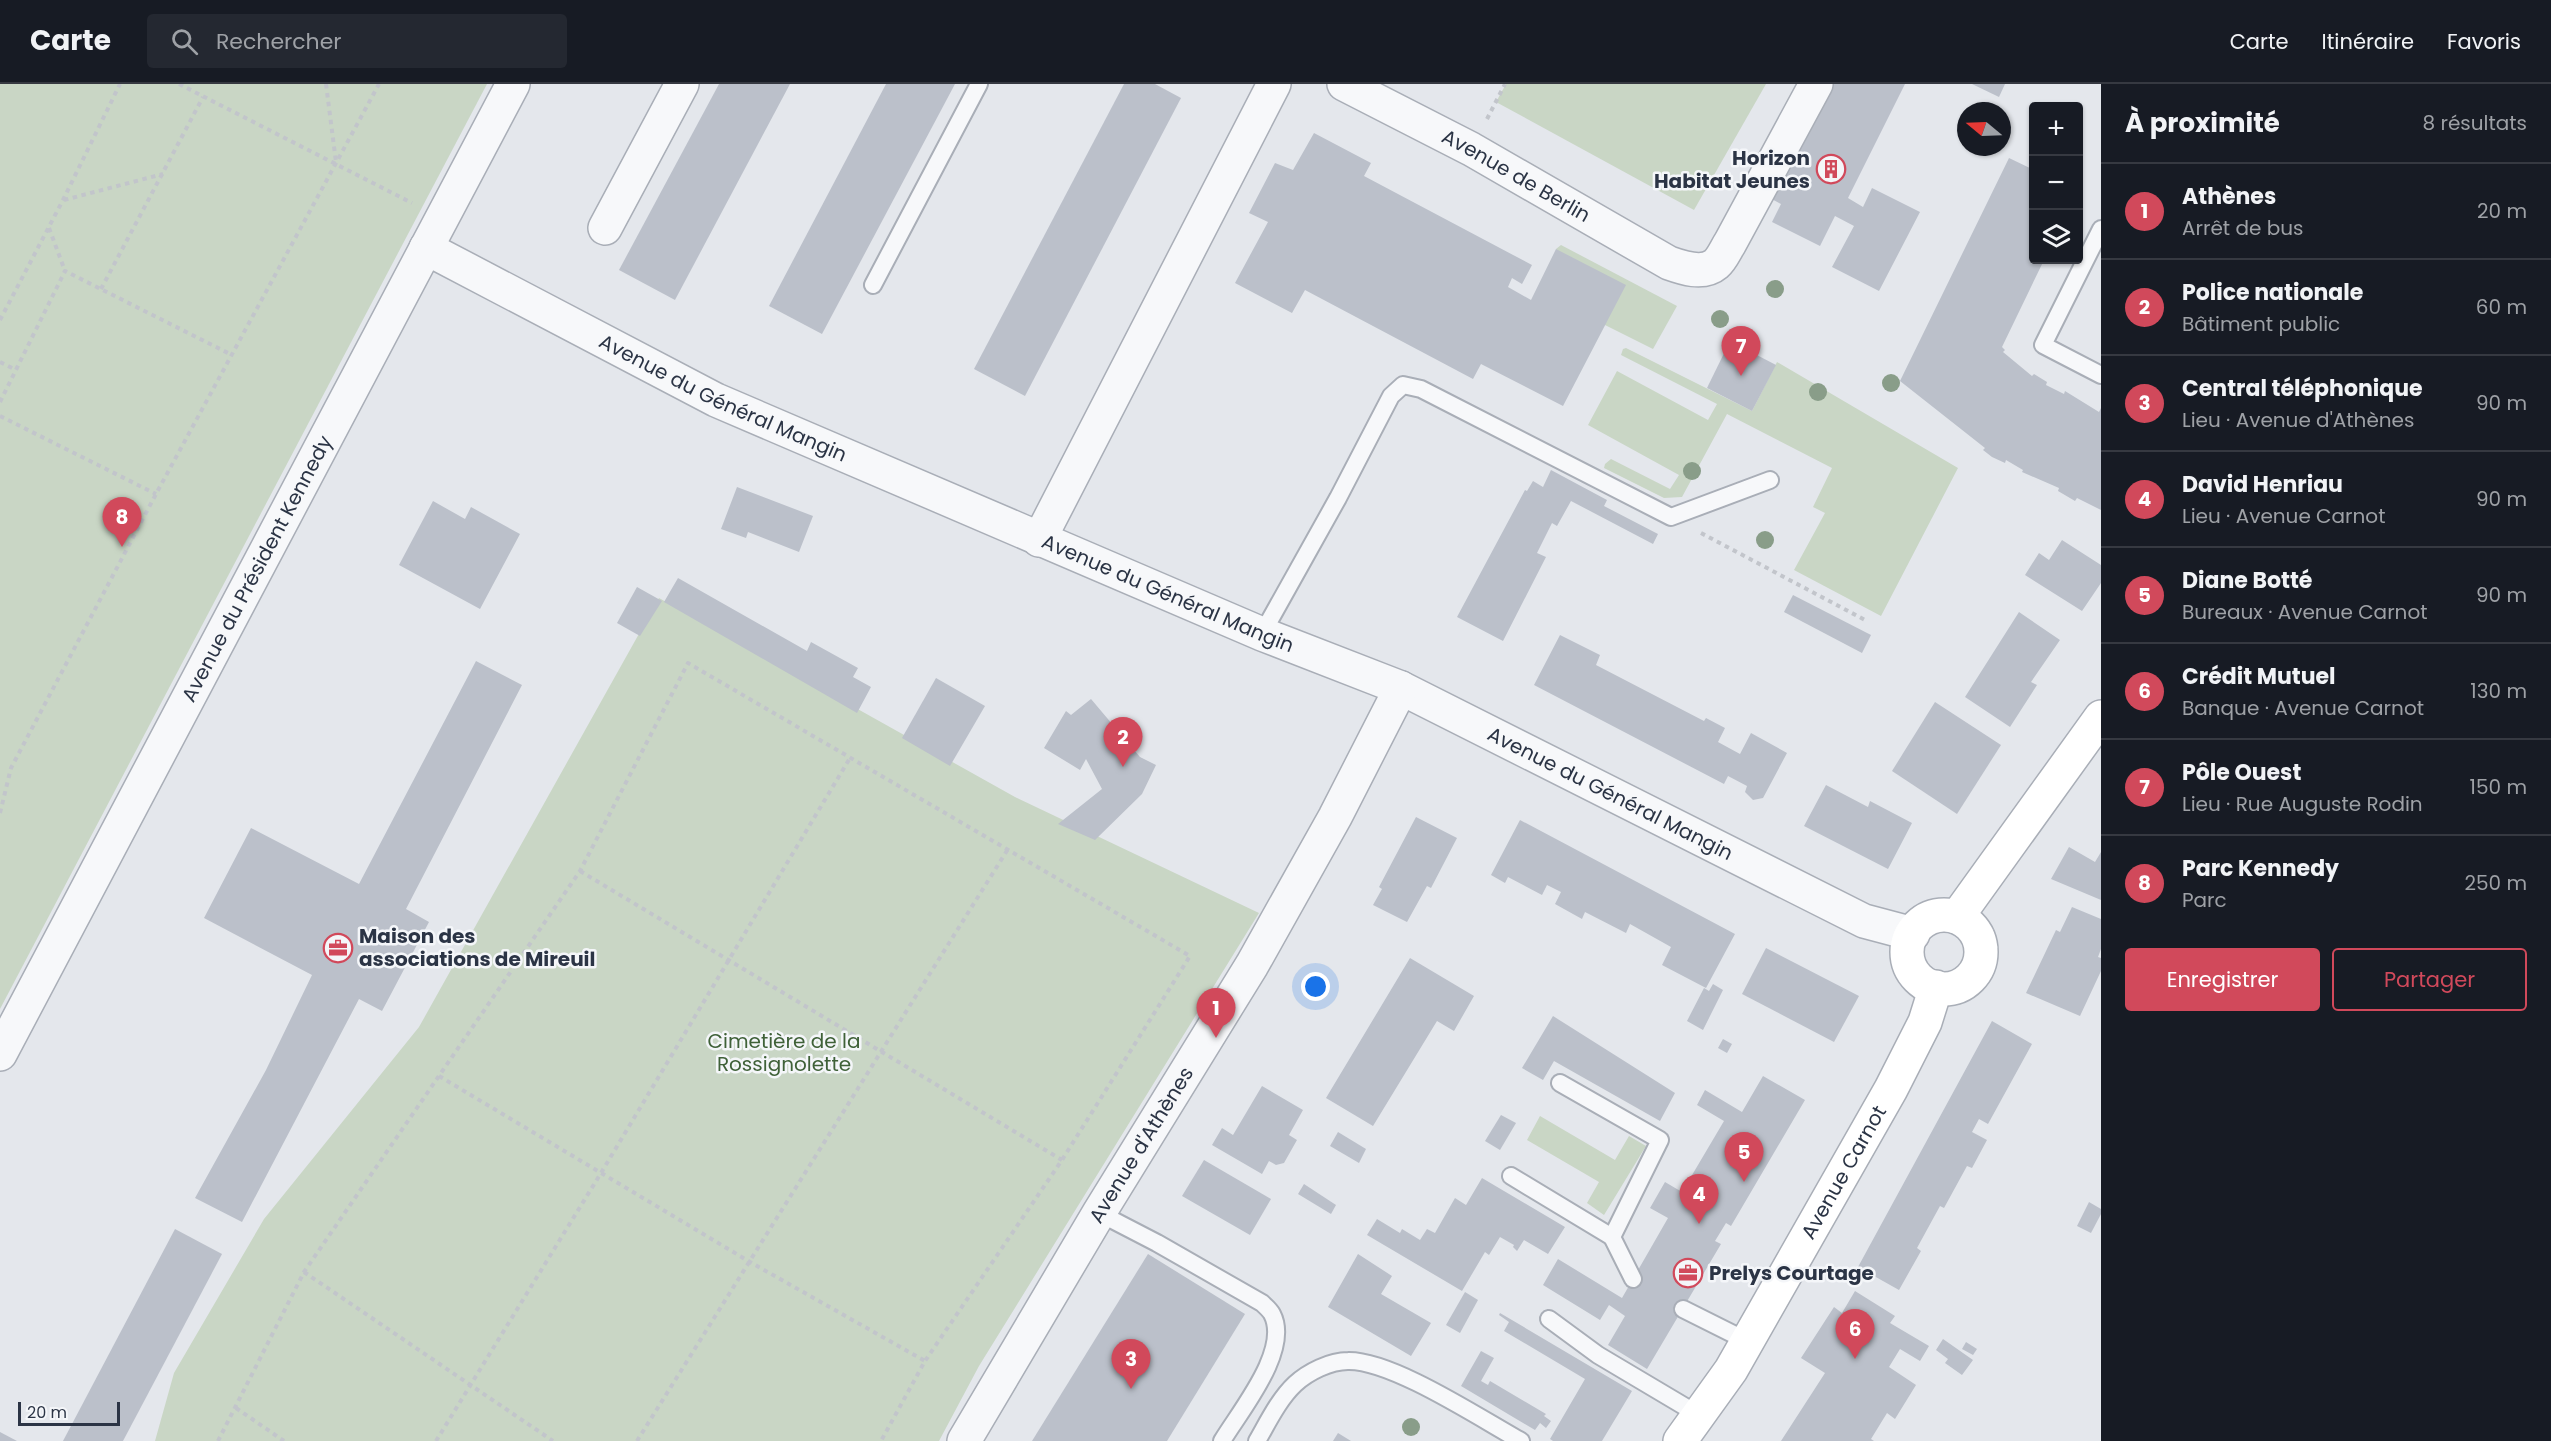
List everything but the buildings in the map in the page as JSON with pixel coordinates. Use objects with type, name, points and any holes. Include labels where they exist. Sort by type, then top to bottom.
[{"type":"main road","points":[[1957,917],[2101,717]]},
{"type":"main road","points":[[1939,916],[1957,917],[1970,925],[1977,935],[1981,946],[1981,958],[1970,979],[1961,986],[1949,989],[1936,987],[1917,977],[1910,968],[1908,945],[1919,925],[1929,919],[1939,916]]},
{"type":"main road","name":"Avenue Carnot","points":[[1689,1428],[1731,1370],[1891,1089],[1925,1022],[1936,987]]},
{"type":"street","name":"Avenue du Président Kennedy","points":[[0,1054],[513,84]]},
{"type":"street","points":[[605,228],[682,84]]},
{"type":"street","points":[[1039,540],[1274,84]]},
{"type":"street","name":"Avenue de Berlin","points":[[1344,84],[1471,149],[1669,263],[1686,269],[1701,270],[1716,265],[1730,243],[1816,84]]},
{"type":"street","name":"Avenue du Général Mangin","points":[[426,248],[716,400],[1262,634],[1401,688],[1864,921],[1912,934]]},
{"type":"street","name":"Avenue d'Athènes","points":[[964,1441],[1252,965],[1335,817],[1401,688]]},
{"type":"lane","points":[[873,285],[979,84]]},
{"type":"lane","points":[[2101,229],[2043,345],[2101,375]]},
{"type":"lane","points":[[1262,634],[1338,498],[1391,396],[1403,385],[1421,389],[1671,517],[1770,480]]},
{"type":"lane","points":[[1560,1083],[1660,1140],[1612,1237]]},
{"type":"lane","points":[[1511,1176],[1612,1237],[1633,1279]]},
{"type":"lane","points":[[1100,1213],[1262,1303],[1272,1314],[1275,1345],[1270,1362],[1222,1441]]},
{"type":"lane","points":[[1683,1309],[1748,1341]]},
{"type":"lane","points":[[1549,1319],[1599,1355],[1689,1428]]},
{"type":"lane","points":[[1257,1441],[1294,1384],[1317,1368],[1348,1360],[1399,1373],[1521,1441]]},
{"type":"path","points":[[0,320],[120,84]]},
{"type":"path","points":[[179,84],[442,219]]},
{"type":"path","points":[[326,84],[336,163]]},
{"type":"path","points":[[0,813],[11,768],[156,494],[379,84]]},
{"type":"path","points":[[101,289],[203,97]]},
{"type":"path","points":[[63,200],[163,174]]},
{"type":"path","points":[[48,228],[65,271],[232,354]]},
{"type":"path","points":[[0,402],[65,271]]},
{"type":"path","points":[[0,362],[16,370]]},
{"type":"path","points":[[0,416],[156,494]]},
{"type":"path","points":[[1671,517],[1865,620]]},
{"type":"path","points":[[218,1441],[304,1272],[580,871],[688,663],[1190,956],[1062,1160],[925,1361],[881,1441]]},
{"type":"path","points":[[436,1441],[601,1173],[850,758]]},
{"type":"path","points":[[637,1441],[1008,849]]},
{"type":"path","points":[[580,871],[1062,1160]]},
{"type":"path","points":[[439,1076],[750,1262],[925,1361]]},
{"type":"path","points":[[304,1272],[553,1441]]},
{"type":"path","points":[[236,1408],[284,1441]]},
{"type":"green space","points":[[0,84],[487,84],[0,1009]]},
{"type":"green space","points":[[1506,84],[1766,84],[1694,210],[1496,102]]},
{"type":"green space","points":[[1561,245],[1677,306],[1653,349],[1605,325],[1556,249]]},
{"type":"green space","points":[[1626,348],[1752,411],[1777,362],[1958,468],[1881,616],[1794,570],[1825,513],[1813,507],[1832,468],[1727,414],[1682,497],[1664,498],[1604,468],[1611,459],[1670,489],[1679,475],[1588,425],[1617,371],[1708,420],[1717,404],[1621,355],[1623,349]]},
{"type":"green space","name":"Cimetière de la Rossignolette","points":[[659,598],[1015,797],[1259,913],[979,1366],[939,1441],[155,1441],[174,1373],[264,1219],[419,1027]]},
{"type":"green space","points":[[1540,1116],[1615,1160],[1629,1136],[1646,1146],[1604,1215],[1587,1203],[1599,1182],[1527,1140]]},
{"type":"place","name":"Horizon Habitat Jeunes","points":[[1831,169]]},
{"type":"place","name":"Pôle Ouest","points":[[1741,376]]},
{"type":"place","name":"Parc Kennedy","points":[[122,547]]},
{"type":"place","name":"Police nationale","points":[[1123,767]]},
{"type":"place","name":"Maison des associations de Mireuil","points":[[338,948]]},
{"type":"place","name":"Athènes","points":[[1216,1038]]},
{"type":"place","name":"Diane Botté","points":[[1744,1182]]},
{"type":"place","name":"David Henriau","points":[[1699,1224]]},
{"type":"place","name":"Prelys Courtage","points":[[1688,1273]]},
{"type":"place","name":"Crédit Mutuel","points":[[1855,1359]]},
{"type":"place","name":"Central téléphonique","points":[[1131,1389]]}]
